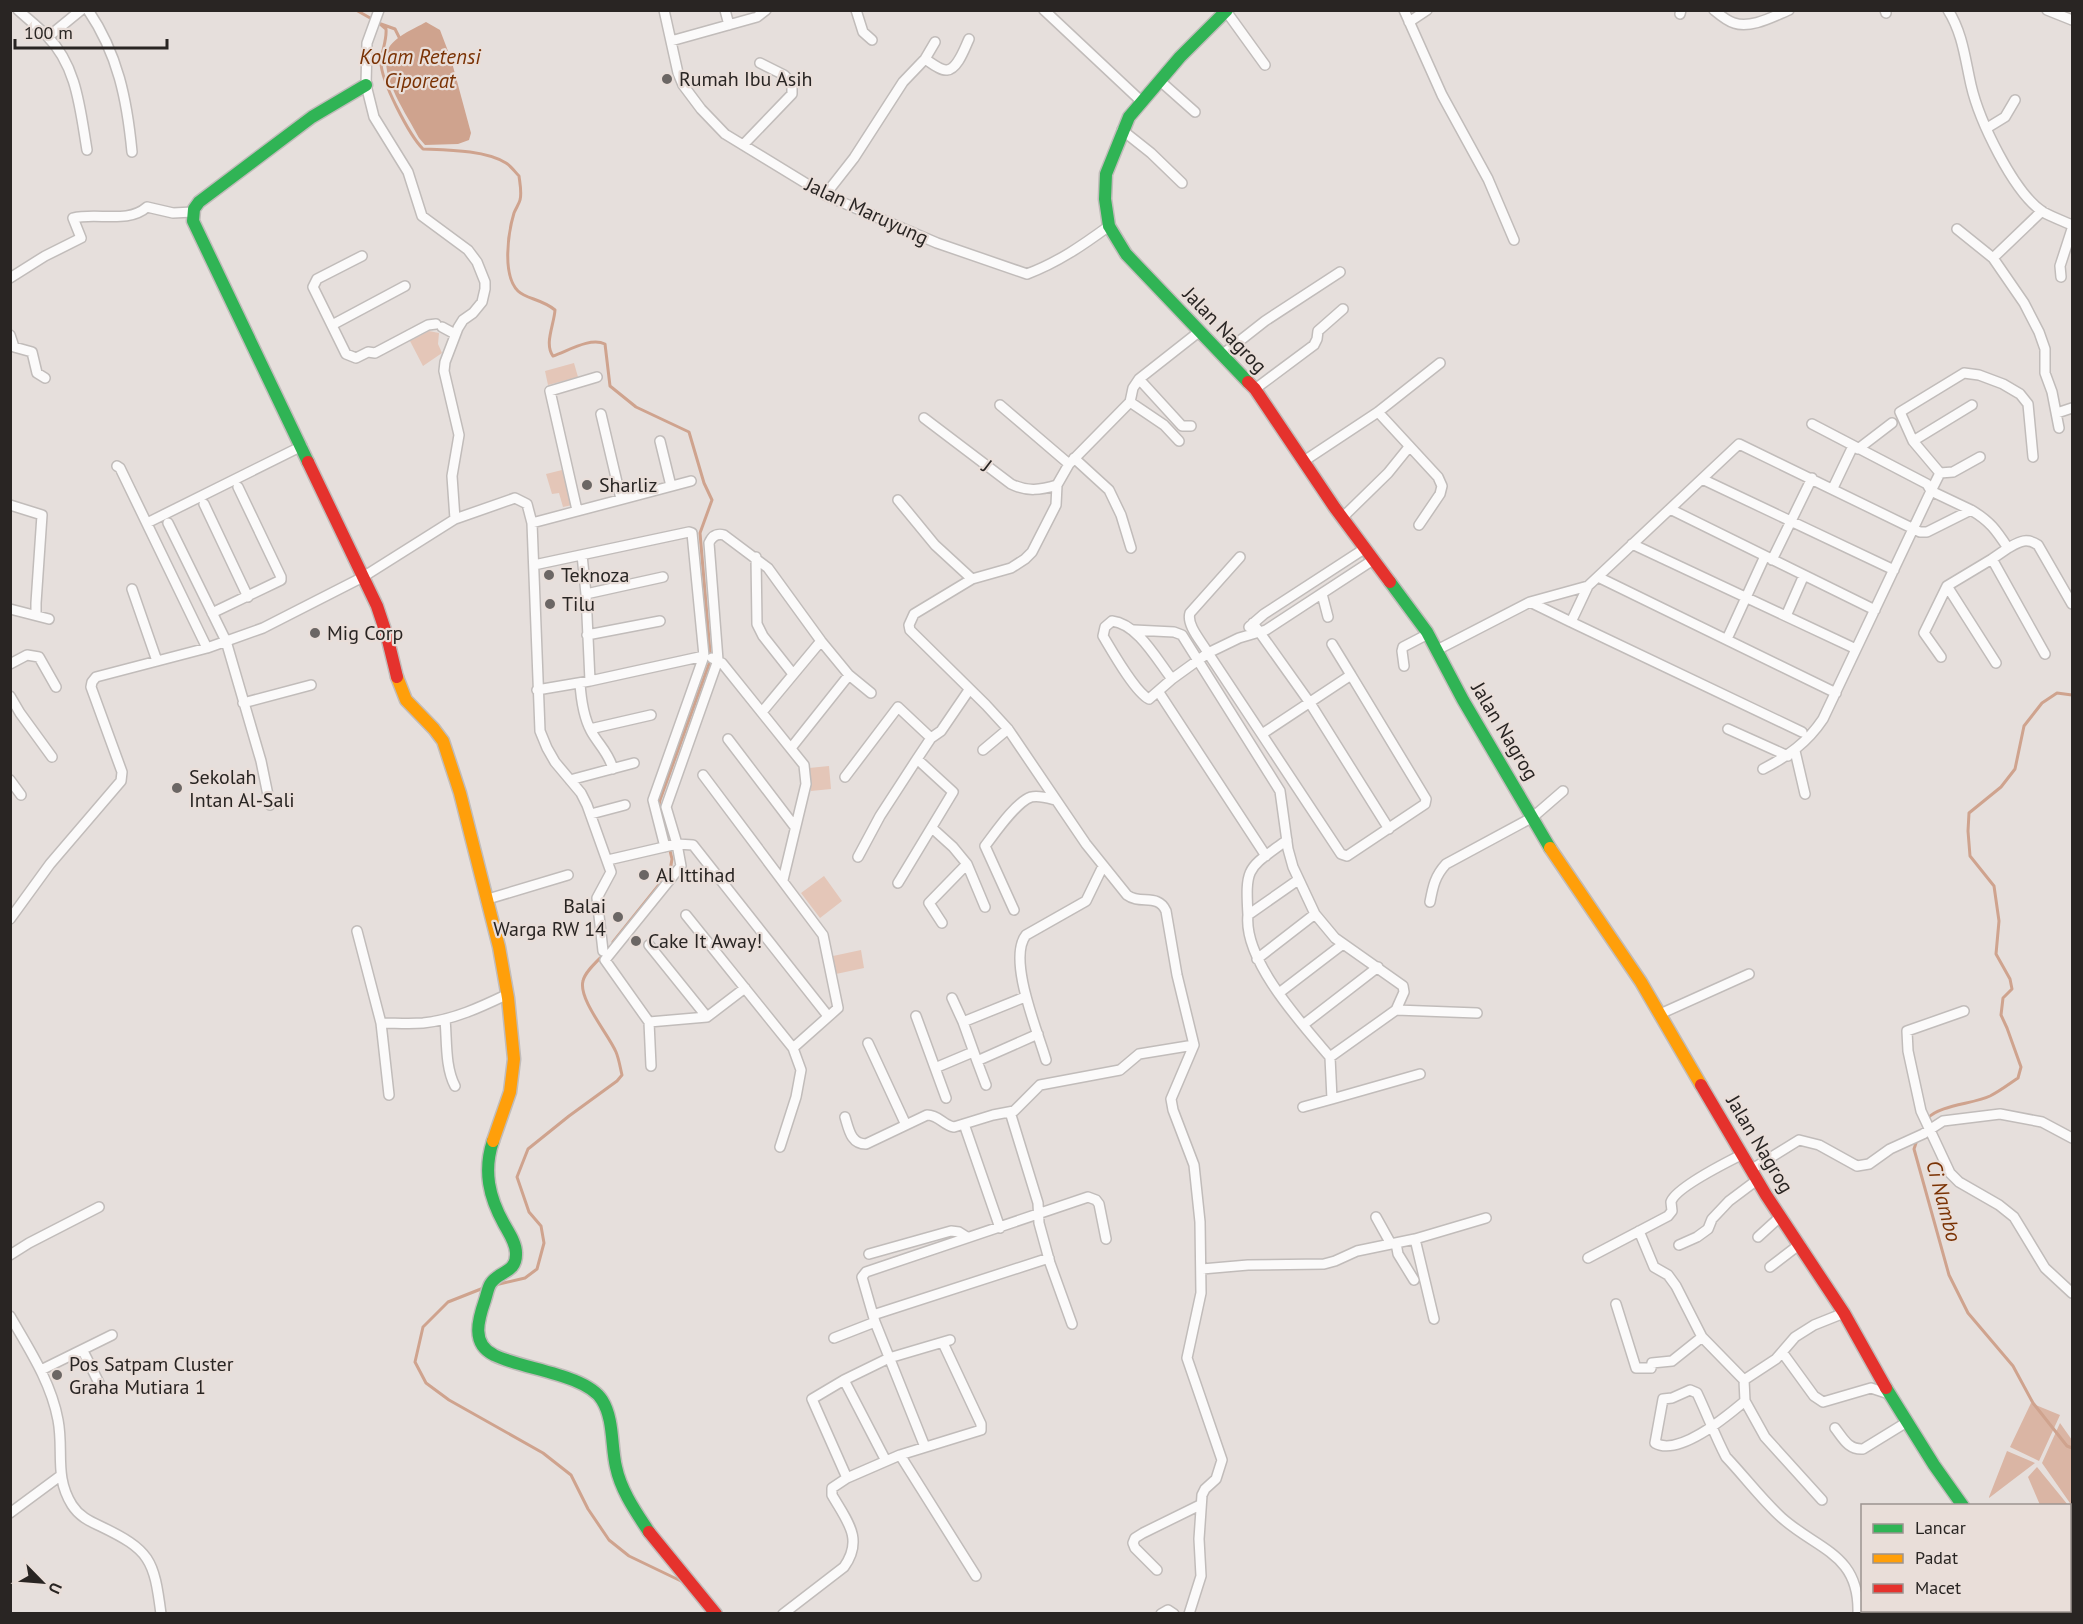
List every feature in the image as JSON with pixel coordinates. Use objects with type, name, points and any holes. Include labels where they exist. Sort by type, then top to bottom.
[{"type":"street","points":[[18,10],[48,37],[72,76],[79,97],[87,150]]},
{"type":"street","points":[[48,37],[81,10]]},
{"type":"street","points":[[88,10],[120,76],[132,152]]},
{"type":"street","name":"Jalan Maruyung","points":[[664,10],[678,73],[688,93],[718,129],[825,195],[937,243],[1027,274],[1081,247],[1109,226]]},
{"type":"street","points":[[725,10],[729,25]]},
{"type":"street","points":[[671,41],[757,17],[766,10]]},
{"type":"street","points":[[856,10],[863,32],[872,40]]},
{"type":"street","points":[[1044,10],[1141,101]]},
{"type":"street","points":[[1404,10],[1442,96],[1488,179],[1514,240]]},
{"type":"street","points":[[1409,21],[1427,10]]},
{"type":"street","points":[[1714,10],[1735,24],[1748,25],[1789,10]]},
{"type":"street","points":[[1948,10],[1959,31],[1971,88],[1987,129],[2010,173],[2042,211],[2073,227],[2060,266],[2061,278]]},
{"type":"street","points":[[2047,10],[2073,20]]},
{"type":"street","points":[[1226,11],[1265,65]]},
{"type":"street","name":"Jalan Nagrog","points":[[1226,11],[1193,43],[1141,101],[1122,130],[1106,174],[1105,212],[1109,226],[1126,254],[1255,389],[1319,486],[1428,634],[1463,700],[1549,846],[1625,957],[1754,1175],[1844,1313],[1889,1394],[1962,1504]]},
{"type":"street","points":[[379,13],[367,43],[366,86],[374,117],[408,172],[422,216],[468,250],[477,262],[485,282],[482,302],[463,320],[455,334],[444,367],[459,435],[452,476],[455,519]]},
{"type":"street","points":[[925,59],[943,70],[949,69],[959,58],[969,39]]},
{"type":"street","points":[[825,195],[854,158],[903,82],[925,59],[935,42]]},
{"type":"street","points":[[743,145],[792,94],[792,83],[784,75],[760,63]]},
{"type":"street","points":[[1160,80],[1195,112]]},
{"type":"street","points":[[366,86],[286,134],[199,202],[193,212],[193,220],[375,599],[403,696],[442,740],[455,777],[488,900],[508,994],[514,1067],[508,1097],[489,1152],[490,1198],[512,1239],[517,1255],[516,1264],[509,1273],[490,1286],[480,1313],[478,1337],[480,1343],[504,1361],[542,1370],[600,1397],[607,1412],[617,1474],[630,1501],[664,1552],[716,1614]]},
{"type":"street","points":[[1987,129],[2006,117],[2015,100]]},
{"type":"street","points":[[1122,130],[1151,153],[1182,183]]},
{"type":"street","points":[[10,278],[45,256],[81,238],[73,218],[82,215],[107,217],[139,214],[147,207],[172,213],[193,212]]},
{"type":"street","points":[[1993,258],[2042,211]]},
{"type":"street","points":[[1957,229],[1993,258],[2024,303],[2039,332],[2045,349],[2047,380],[2052,392],[2059,428]]},
{"type":"street","points":[[362,256],[317,279],[313,287],[346,354],[356,358],[368,352],[375,353],[435,325],[455,334]]},
{"type":"street","points":[[1223,354],[1265,321],[1340,272]]},
{"type":"street","points":[[332,325],[405,286]]},
{"type":"street","points":[[1255,389],[1314,345],[1318,331],[1343,309]]},
{"type":"street","points":[[1189,1614],[1201,1575],[1200,1505],[1205,1489],[1216,1479],[1222,1460],[1187,1358],[1199,1306],[1202,1269],[1200,1222],[1194,1165],[1171,1099],[1194,1045],[1177,975],[1167,911],[1157,901],[1129,897],[1103,866],[1055,800],[1008,729],[910,630],[909,625],[914,614],[972,579],[1011,568],[1025,559],[1034,549],[1056,505],[1057,485],[1071,461],[1130,402],[1133,388],[1139,379],[1200,331]]},
{"type":"street","points":[[10,336],[14,346],[32,352],[37,373],[45,378]]},
{"type":"street","points":[[1304,461],[1378,412],[1440,363]]},
{"type":"street","points":[[1940,473],[1913,441],[1900,412],[1965,373],[2003,384],[2025,398],[2028,404],[2033,457]]},
{"type":"street","points":[[577,510],[550,391],[597,377]]},
{"type":"street","points":[[1139,379],[1182,426],[1191,426]]},
{"type":"street","points":[[1130,402],[1164,425],[1179,441]]},
{"type":"street","points":[[1000,405],[1109,490],[1121,515],[1131,548]]},
{"type":"street","points":[[1913,441],[1972,405]]},
{"type":"street","points":[[2057,413],[2073,408]]},
{"type":"street","points":[[1378,412],[1438,477],[1442,486],[1440,494],[1419,525]]},
{"type":"street","points":[[601,414],[621,499]]},
{"type":"street","name":"J","points":[[924,418],[1011,484],[1032,490],[1057,485]]},
{"type":"street","points":[[1833,488],[1856,448],[1892,423]]},
{"type":"street","points":[[1812,424],[1927,484],[1931,491],[1990,522],[2008,548]]},
{"type":"street","points":[[660,441],[671,486]]},
{"type":"street","points":[[1571,622],[1588,586],[1739,444],[1920,532],[1928,532],[1971,510]]},
{"type":"street","points":[[147,523],[302,446]]},
{"type":"street","points":[[1342,517],[1388,473],[1409,447]]},
{"type":"street","points":[[1940,473],[1953,472],[1980,457]]},
{"type":"street","points":[[117,466],[120,468],[207,648]]},
{"type":"street","points":[[1763,769],[1792,753],[1817,728],[1836,693],[1940,473]]},
{"type":"street","points":[[1702,478],[1894,570]]},
{"type":"street","points":[[1727,639],[1746,597],[1791,521],[1812,478]]},
{"type":"street","points":[[532,523],[691,481]]},
{"type":"street","points":[[212,613],[279,582],[281,577],[238,487]]},
{"type":"street","points":[[10,919],[50,864],[121,780],[122,772],[91,687],[92,682],[98,676],[242,637],[363,577],[455,519],[515,498],[526,504],[532,523],[540,731],[555,762],[581,793],[608,860],[611,872],[597,898],[604,956],[649,1022],[651,1065]]},
{"type":"street","points":[[898,500],[935,545],[972,579]]},
{"type":"street","points":[[204,504],[248,597]]},
{"type":"street","points":[[10,505],[41,513],[43,516],[36,615]]},
{"type":"street","points":[[1670,509],[1875,610]]},
{"type":"street","points":[[168,523],[226,641],[268,788],[270,805]]},
{"type":"street","points":[[534,566],[692,533],[704,656],[653,797],[652,803],[665,847]]},
{"type":"street","points":[[604,956],[679,869],[681,860],[666,807],[718,660],[709,543],[716,534],[724,535],[756,557],[776,577],[820,641],[849,675],[871,693]]},
{"type":"street","points":[[1941,657],[1924,633],[1947,586],[2022,540],[2032,541],[2038,545],[2073,604]]},
{"type":"street","points":[[1632,544],[1856,649]]},
{"type":"street","points":[[1239,638],[1264,614],[1364,549]]},
{"type":"street","points":[[582,555],[587,635],[582,705],[590,729],[606,752],[613,769]]},
{"type":"street","points":[[756,557],[757,624],[763,636],[794,674]]},
{"type":"street","points":[[1240,557],[1188,617],[1190,624],[1341,854],[1347,856],[1423,807],[1426,799],[1332,644]]},
{"type":"street","points":[[1992,559],[2045,654]]},
{"type":"street","points":[[1172,679],[1134,630],[1120,622],[1112,621],[1105,627],[1102,636],[1144,696],[1149,699],[1172,679],[1209,653],[1239,638],[1260,633],[1373,560]]},
{"type":"street","points":[[1786,616],[1804,575]]},
{"type":"street","points":[[586,594],[663,577]]},
{"type":"street","points":[[1598,577],[1836,693]]},
{"type":"street","points":[[1437,650],[1530,602],[1588,586]]},
{"type":"street","points":[[1947,586],[1996,663]]},
{"type":"street","points":[[132,589],[157,661]]},
{"type":"street","points":[[1322,594],[1328,616]]},
{"type":"street","points":[[1530,602],[1802,732]]},
{"type":"street","points":[[10,609],[49,619]]},
{"type":"street","points":[[587,635],[660,621]]},
{"type":"street","points":[[1253,623],[1310,703],[1389,829]]},
{"type":"street","points":[[1134,630],[1174,632],[1182,635],[1280,791],[1293,867],[1315,914],[1335,938],[1399,982],[1404,988],[1396,1010],[1330,1057]]},
{"type":"street","points":[[1404,666],[1403,647],[1428,634]]},
{"type":"street","points":[[762,712],[820,641]]},
{"type":"street","points":[[10,664],[27,655],[39,657],[56,687]]},
{"type":"street","points":[[537,690],[704,656],[722,663],[804,765],[806,784],[783,880]]},
{"type":"street","points":[[791,748],[849,675]]},
{"type":"street","points":[[1262,734],[1351,675]]},
{"type":"street","points":[[243,703],[311,685]]},
{"type":"street","points":[[858,857],[880,816],[917,759],[932,738],[941,731],[969,690]]},
{"type":"street","points":[[1158,691],[1266,856]]},
{"type":"street","points":[[10,696],[52,758]]},
{"type":"street","points":[[845,777],[898,706],[932,738]]},
{"type":"street","points":[[10,721],[20,713]]},
{"type":"street","points":[[590,729],[651,715]]},
{"type":"street","points":[[983,750],[1008,729]]},
{"type":"street","points":[[1728,729],[1792,753]]},
{"type":"street","points":[[728,739],[795,827]]},
{"type":"street","points":[[1792,753],[1805,794]]},
{"type":"street","points":[[898,883],[953,792],[917,759]]},
{"type":"street","points":[[570,780],[634,763]]},
{"type":"street","points":[[703,776],[823,935],[838,1008],[793,1048]]},
{"type":"street","points":[[10,780],[21,795]]},
{"type":"street","points":[[1430,902],[1434,882],[1446,864],[1533,817],[1563,791]]},
{"type":"street","points":[[1014,910],[985,846],[1014,810],[1027,799],[1040,796],[1055,800]]},
{"type":"street","points":[[591,814],[625,805]]},
{"type":"street","points":[[932,828],[953,847],[967,864],[985,908]]},
{"type":"street","points":[[1287,840],[1254,866],[1247,877],[1251,942],[1257,959],[1279,993],[1330,1057],[1332,1099]]},
{"type":"street","points":[[608,860],[677,844],[690,844],[828,1016]]},
{"type":"street","points":[[942,923],[929,903],[967,864]]},
{"type":"street","points":[[1046,1060],[1025,996],[1020,967],[1023,939],[1026,935],[1086,901],[1103,866]]},
{"type":"street","points":[[488,900],[568,875]]},
{"type":"street","points":[[1248,915],[1298,880]]},
{"type":"street","points":[[1257,959],[1315,914]]},
{"type":"street","points":[[686,915],[793,1048],[801,1070],[796,1097],[780,1147]]},
{"type":"street","points":[[357,931],[381,1023],[389,1095]]},
{"type":"street","points":[[1279,993],[1343,944]]},
{"type":"street","points":[[649,945],[707,1017]]},
{"type":"street","points":[[1303,1025],[1378,967]]},
{"type":"street","points":[[1660,1014],[1749,974]]},
{"type":"street","points":[[649,1022],[707,1017],[745,988]]},
{"type":"street","points":[[381,1023],[422,1023],[445,1019],[508,994]]},
{"type":"street","points":[[963,1023],[1025,996]]},
{"type":"street","points":[[952,998],[986,1085]]},
{"type":"street","points":[[1396,1010],[1477,1013]]},
{"type":"street","points":[[1964,1011],[1907,1031],[1908,1051],[1927,1128],[1954,1178],[1999,1205],[2014,1217],[2045,1268],[2073,1293]]},
{"type":"street","points":[[916,1016],[946,1098]]},
{"type":"street","points":[[445,1019],[448,1065],[455,1086]]},
{"type":"street","points":[[935,1068],[975,1057],[1038,1034]]},
{"type":"street","points":[[868,1043],[906,1125]]},
{"type":"street","points":[[845,1118],[854,1141],[858,1144],[866,1144],[927,1115],[937,1116],[952,1128],[1010,1112],[1021,1106],[1040,1085],[1120,1070],[1139,1054],[1194,1045]]},
{"type":"street","points":[[1303,1107],[1420,1074]]},
{"type":"street","points":[[1010,1112],[1038,1203],[1038,1214],[1049,1258],[1072,1324]]},
{"type":"street","points":[[1679,1245],[1708,1229],[1712,1219],[1754,1175],[1799,1140],[1819,1145],[1857,1166],[1869,1164],[1890,1149],[1943,1121],[2000,1114],[2042,1122],[2073,1138]]},
{"type":"street","points":[[964,1124],[1000,1228]]},
{"type":"street","points":[[1587,1258],[1670,1215],[1671,1204],[1675,1196],[1701,1176],[1743,1154]]},
{"type":"street","points":[[926,1447],[874,1318],[862,1277],[866,1272],[1088,1197],[1099,1204],[1106,1239]]},
{"type":"street","points":[[10,1255],[99,1207]]},
{"type":"street","points":[[1758,1238],[1781,1216]]},
{"type":"street","points":[[1376,1217],[1414,1280]]},
{"type":"street","points":[[1202,1269],[1248,1265],[1324,1264],[1335,1262],[1357,1251],[1416,1239],[1486,1218]]},
{"type":"street","points":[[869,1254],[951,1231],[959,1232],[967,1237]]},
{"type":"street","points":[[1639,1231],[1654,1267],[1668,1275],[1676,1286],[1702,1337],[1744,1380],[1744,1401],[1765,1437],[1822,1500]]},
{"type":"street","points":[[1416,1239],[1434,1319]]},
{"type":"street","points":[[1770,1267],[1800,1244]]},
{"type":"street","points":[[834,1338],[874,1318],[1049,1258]]},
{"type":"street","points":[[1616,1304],[1636,1368],[1651,1368],[1652,1363],[1672,1361],[1702,1337]]},
{"type":"street","points":[[1744,1380],[1776,1359],[1795,1337],[1814,1325],[1844,1313]]},
{"type":"street","points":[[10,1316],[41,1370],[58,1418],[60,1476],[65,1491],[79,1514],[135,1544],[141,1550],[149,1561],[155,1578],[161,1614]]},
{"type":"street","points":[[41,1370],[112,1335]]},
{"type":"street","points":[[783,1614],[844,1567],[851,1557],[854,1548],[853,1533],[831,1491],[833,1487],[847,1478],[900,1455],[981,1430],[981,1424],[946,1342],[889,1358],[844,1380],[812,1400],[847,1478]]},
{"type":"street","points":[[82,1351],[99,1383]]},
{"type":"street","points":[[1782,1352],[1814,1396],[1822,1402],[1871,1388],[1889,1394]]},
{"type":"street","points":[[844,1380],[886,1461]]},
{"type":"street","points":[[1744,1401],[1713,1427],[1689,1440],[1664,1446],[1655,1443],[1664,1397],[1671,1398],[1690,1390],[1697,1393],[1713,1427],[1726,1457],[1784,1520],[1837,1558],[1851,1573],[1859,1610]]},
{"type":"street","points":[[1835,1428],[1847,1444],[1863,1449],[1907,1422]]},
{"type":"street","points":[[900,1455],[976,1576]]},
{"type":"street","points":[[11,1513],[60,1476]]},
{"type":"street","points":[[1157,1570],[1135,1548],[1133,1543],[1135,1538],[1200,1505]]},
{"type":"street","points":[[1161,1614],[1168,1610],[1173,1614]]},
{"type":"shaded area","points":[[429,331],[439,333],[438,344],[442,353],[423,366],[410,341]]},
{"type":"shaded area","points":[[574,363],[578,377],[548,385],[545,371]]},
{"type":"shaded area","points":[[562,470],[572,505],[563,507],[559,493],[552,494],[546,474]]},
{"type":"shaded area","points":[[829,766],[831,789],[811,791],[809,768]]},
{"type":"shaded area","points":[[824,876],[842,901],[820,918],[801,893]]},
{"type":"shaded area","points":[[861,950],[864,968],[836,974],[833,956]]},
{"type":"shaded area","points":[[2031,1403],[2060,1415],[2039,1461],[2010,1447]]},
{"type":"shaded area","points":[[2060,1423],[2072,1440],[2072,1506],[2071,1504],[2042,1463]]},
{"type":"shaded area","points":[[2007,1451],[2035,1463],[1989,1498],[1989,1497]]},
{"type":"shaded area","points":[[2037,1467],[2067,1504],[2040,1504],[2028,1477]]},
{"type":"water","name":"Kolam Retensi Ciporeat","points":[[426,22],[440,30],[451,59],[471,133],[469,140],[458,144],[425,145],[402,107],[387,71],[388,50],[394,41]]},
{"type":"waterway","points":[[356,10],[386,29],[381,61],[385,81],[404,120],[423,149],[466,151],[488,155],[506,163],[519,176],[521,197],[510,231],[508,265],[513,284],[521,294],[555,310],[549,340],[553,356],[586,343],[605,344],[610,386],[636,407],[689,432],[704,483],[712,500],[700,533],[710,652],[709,664],[659,805],[672,859],[670,871],[613,942]]},
{"type":"waterway","points":[[381,24],[395,29],[400,39]]},
{"type":"waterway","name":"Ci Nambo","points":[[1928,1118],[1948,1107],[1990,1096],[2018,1078],[2021,1067],[2001,1015],[2003,998],[2012,989],[2010,979],[1996,954],[1999,921],[1994,886],[1970,856],[1969,813],[2001,787],[2015,769],[2024,726],[2042,703],[2057,693],[2072,695]]},
{"type":"waterway","points":[[495,1285],[525,1278],[537,1269],[544,1243],[541,1226],[529,1212],[517,1177],[528,1149],[622,1075],[616,1052],[589,1007],[583,989],[586,973],[606,952]]},
{"type":"waterway","name":"Ci Nambo","points":[[1917,1140],[1914,1149],[1949,1275],[1968,1313],[2013,1366],[2033,1403],[2067,1446],[2072,1448]]},
{"type":"waterway","points":[[486,1287],[448,1302],[423,1327],[415,1362],[426,1383],[449,1400],[543,1453],[571,1475],[588,1509],[609,1540],[629,1556],[681,1581]]},
{"type":"traffic: fast","points":[[1227,10],[1180,57],[1129,117],[1106,174],[1105,199],[1109,226],[1126,254],[1248,382]]},
{"type":"traffic: fast","points":[[308,462],[193,221],[194,209],[199,202],[312,117],[366,85]]},
{"type":"traffic: fast","points":[[1390,582],[1427,632],[1463,700],[1550,848]]},
{"type":"traffic: fast","points":[[493,1141],[488,1163],[489,1184],[499,1214],[514,1242],[516,1260],[511,1268],[494,1279],[489,1286],[480,1315],[479,1338],[482,1345],[494,1355],[568,1378],[594,1391],[602,1400],[609,1416],[618,1476],[649,1532]]},
{"type":"traffic: fast","points":[[1886,1388],[1934,1465],[1962,1504]]},
{"type":"traffic: slow","points":[[397,677],[406,700],[443,741],[460,793],[499,947],[508,998],[514,1059],[510,1092],[493,1141]]},
{"type":"traffic: slow","points":[[1550,848],[1641,982],[1701,1085]]},
{"type":"traffic: jam","points":[[1248,382],[1335,508],[1390,582]]},
{"type":"traffic: jam","points":[[308,462],[377,606],[397,677]]},
{"type":"traffic: jam","points":[[1701,1085],[1766,1195],[1844,1313],[1886,1388]]},
{"type":"traffic: jam","points":[[649,1532],[716,1614]]},
{"type":"place","name":"Rumah Ibu Asih","points":[[667,79]]},
{"type":"place","name":"Sharliz","points":[[587,485]]},
{"type":"place","name":"Teknoza","points":[[549,575]]},
{"type":"place","name":"Tilu","points":[[550,604]]},
{"type":"place","name":"Mig Corp","points":[[315,633]]},
{"type":"place","name":"Sekolah Intan Al-Sali","points":[[177,788]]},
{"type":"place","name":"Al Ittihad","points":[[644,875]]},
{"type":"place","name":"Balai Warga RW 14","points":[[618,917]]},
{"type":"place","name":"Cake It Away!","points":[[636,941]]},
{"type":"place","name":"Pos Satpam Cluster Graha Mutiara 1","points":[[57,1375]]}]
